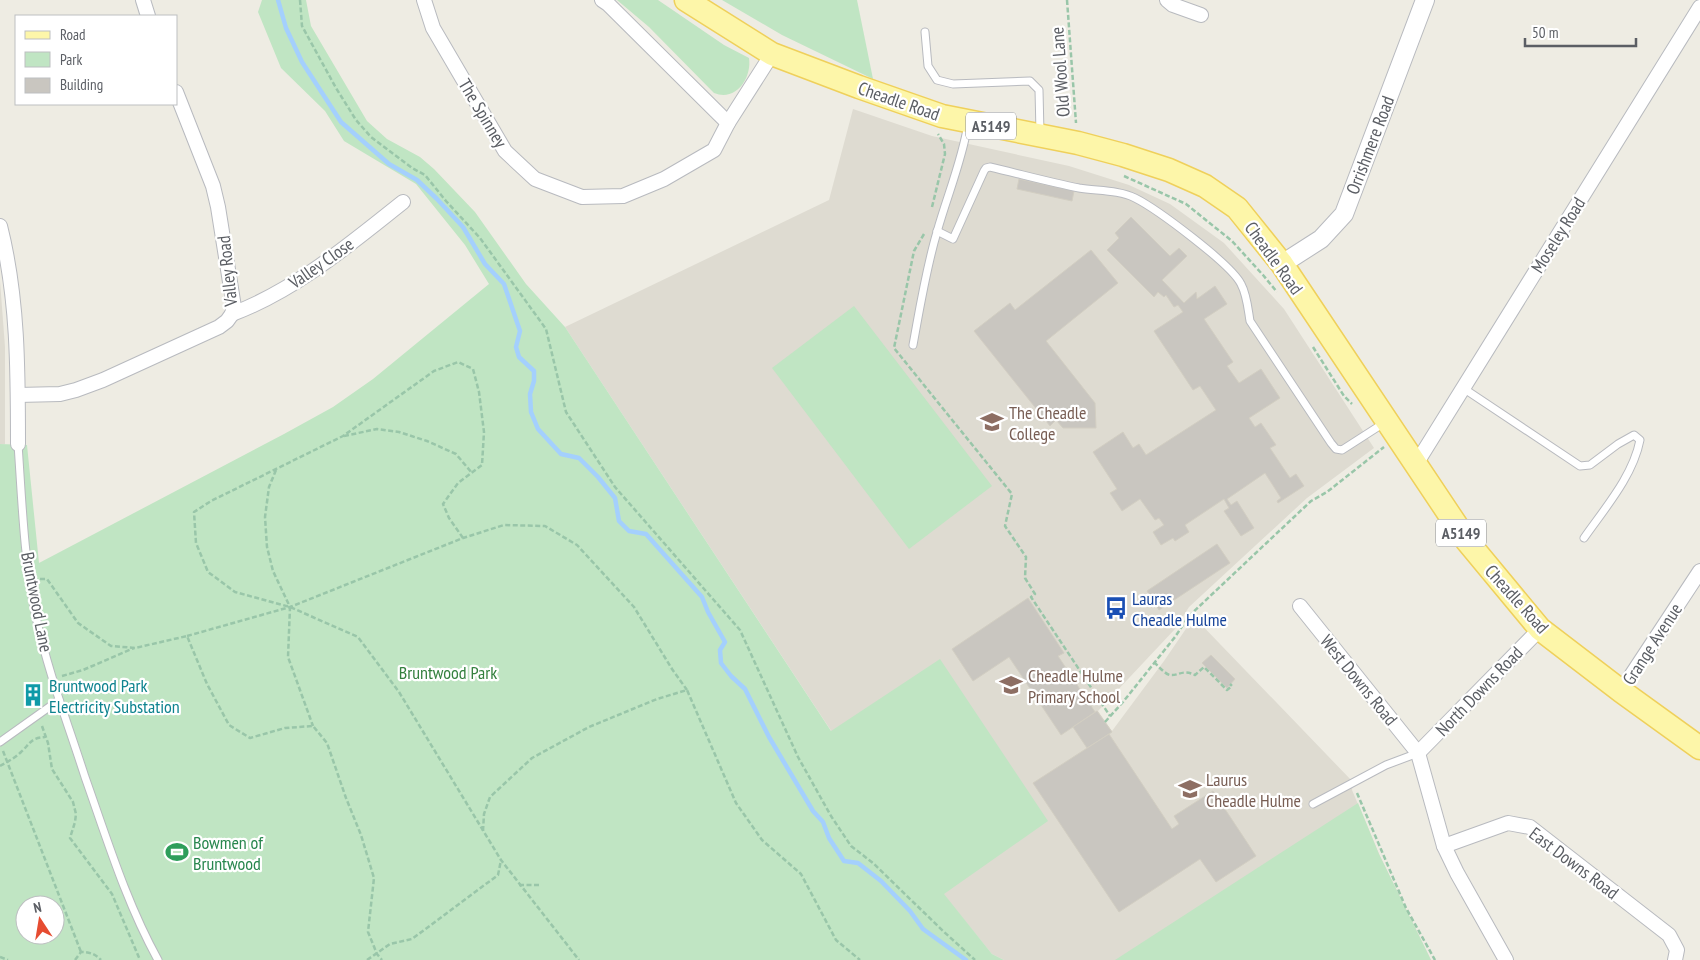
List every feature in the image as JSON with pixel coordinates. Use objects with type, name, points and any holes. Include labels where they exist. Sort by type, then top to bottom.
[{"type":"main road","name":"Cheadle Road","points":[[686,0],[772,54],[914,108],[942,116],[967,131],[1040,136],[1078,143],[1169,170],[1204,186],[1237,208],[1282,264],[1467,541],[1540,629],[1621,692],[1700,748]]},
{"type":"street","points":[[143,0],[148,15]]},
{"type":"street","name":"The Spinney","points":[[424,0],[433,28],[505,151],[535,179],[582,197],[623,196],[664,179],[714,150],[728,123],[772,54]]},
{"type":"street","points":[[602,0],[728,123]]},
{"type":"street","points":[[1167,0],[1174,5],[1201,15]]},
{"type":"street","name":"Orrishmere Road","points":[[1282,264],[1321,239],[1344,214],[1425,0]]},
{"type":"street","name":"Moseley Road","points":[[1416,464],[1700,7]]},
{"type":"street","name":"Valley Road","points":[[18,395],[60,394],[85,386],[219,327],[232,314],[234,307],[213,186],[178,97]]},
{"type":"street","name":"Valley Close","points":[[232,314],[260,304],[287,288],[355,240],[403,202]]},
{"type":"street","name":"Bruntwood Lane","points":[[0,226],[12,284],[18,395],[18,444]]},
{"type":"street","name":"Grange Avenue","points":[[1621,692],[1700,571]]},
{"type":"street","name":"West Downs Road","points":[[1300,606],[1418,753]]},
{"type":"street","name":"North Downs Road","points":[[1418,753],[1540,629]]},
{"type":"street","points":[[1418,753],[1444,846],[1456,873],[1506,960]]},
{"type":"street","name":"East Downs Road","points":[[1444,846],[1508,823],[1530,827],[1669,934],[1677,950],[1675,960]]},
{"type":"lane","points":[[925,32],[928,66],[937,80],[953,84],[1030,81],[1039,90],[1040,136]]},
{"type":"lane","points":[[913,345],[928,265],[967,131]]},
{"type":"lane","points":[[937,231],[953,239],[984,171],[990,167],[1077,187],[1134,197],[1194,239],[1225,265],[1241,283],[1247,298],[1250,321],[1331,444],[1342,450],[1391,429]]},
{"type":"lane","points":[[1463,388],[1580,466],[1590,465],[1618,444],[1634,435],[1640,440],[1638,453],[1629,472],[1584,538]]},
{"type":"lane","name":"Bruntwood Lane","points":[[18,444],[30,578],[36,617],[59,700],[120,880],[143,932],[158,960]]},
{"type":"lane","points":[[0,743],[59,700]]},
{"type":"lane","points":[[1313,804],[1386,765],[1418,753]]},
{"type":"path","points":[[300,0],[302,26],[356,120],[371,137],[412,168],[425,175],[480,238],[546,329],[566,412],[615,487],[740,630],[798,757],[831,816],[851,846],[873,863],[975,960]]},
{"type":"path","name":"Old Wool Lane","points":[[1067,0],[1078,143]]},
{"type":"path","points":[[930,132],[938,134],[967,131]]},
{"type":"path","points":[[930,212],[945,154],[944,144],[938,134]]},
{"type":"path","points":[[1124,176],[1186,204],[1237,246],[1263,274],[1279,296]]},
{"type":"path","points":[[926,231],[914,252],[894,348],[1012,494],[1005,526],[1026,556],[1025,578],[1035,594],[1031,597],[1110,716]]},
{"type":"path","points":[[1310,341],[1344,396],[1355,408]]},
{"type":"path","points":[[463,538],[449,518],[443,504],[458,483],[482,465],[484,432],[479,392],[473,368],[458,362],[434,371],[343,436],[194,512],[196,543],[208,572],[235,592],[290,607],[358,637],[399,692],[501,860],[579,960]]},
{"type":"path","points":[[343,436],[377,429],[399,432],[427,441],[456,454],[472,473]]},
{"type":"path","points":[[1105,722],[1175,637],[1189,616],[1311,501],[1327,492],[1391,429]]},
{"type":"path","points":[[277,469],[270,487],[265,517],[267,547],[273,571],[290,607],[288,657],[313,726],[327,743],[361,835],[374,878],[368,932],[377,954],[382,960]]},
{"type":"path","points":[[53,679],[83,670],[135,648],[290,607],[463,538],[504,525],[545,526],[577,545],[634,607],[687,690],[736,803],[762,840],[801,874],[836,940],[860,960]]},
{"type":"path","points":[[30,578],[47,579],[78,622],[111,646],[135,648]]},
{"type":"path","points":[[186,636],[206,684],[229,725],[250,738],[285,728],[313,726]]},
{"type":"path","points":[[1154,662],[1168,674],[1172,675],[1184,672],[1195,675],[1204,667],[1227,690],[1232,686],[1230,684]]},
{"type":"path","points":[[483,831],[484,814],[490,797],[532,758],[589,728],[657,699],[687,690]]},
{"type":"path","points":[[39,714],[48,743],[52,769],[74,802],[76,814],[70,838],[112,894],[140,960]]},
{"type":"path","points":[[0,766],[22,752],[31,741],[45,737]]},
{"type":"path","points":[[0,743],[81,952]]},
{"type":"path","points":[[1353,782],[1406,908],[1435,960]]},
{"type":"path","points":[[367,960],[390,944],[412,939],[498,875],[501,860]]},
{"type":"path","points":[[519,885],[539,885]]},
{"type":"path","points":[[75,960],[81,952]]},
{"type":"path","points":[[81,952],[96,955],[101,960]]},
{"type":"path","points":[[0,958],[8,960]]},
{"type":"shaded area","name":"The Cheadle College","points":[[853,109],[932,136],[1069,166],[1129,185],[1170,204],[1224,243],[1284,309],[1374,448],[1307,498],[1189,607],[1175,629],[1098,711],[1112,731],[1194,617],[1353,782],[1352,790],[1379,854],[1431,960],[1004,960],[992,954],[943,894],[962,880],[853,718],[832,732],[565,327],[829,200]]},
{"type":"shaded area","points":[[0,281],[5,347],[5,444],[0,444]]},
{"type":"green space","name":"Bruntwood Park","points":[[262,0],[306,0],[311,26],[367,121],[387,139],[420,157],[434,169],[475,212],[526,284],[565,327],[831,731],[940,659],[1048,821],[944,894],[992,954],[1004,960],[0,960],[0,444],[27,445],[39,563],[333,407],[373,379],[489,284],[465,245],[416,184],[344,141],[325,111],[281,68],[258,12]]},
{"type":"green space","points":[[617,0],[658,0],[724,45],[749,58],[748,73],[745,80],[736,91],[729,94],[714,93],[649,27]]},
{"type":"green space","points":[[722,0],[857,0],[873,79],[782,35]]},
{"type":"green space","points":[[854,306],[992,486],[909,549],[772,368]]},
{"type":"green space","points":[[1358,803],[1379,854],[1431,960],[1115,960]]},
{"type":"building","points":[[1019,179],[1074,191],[1072,201],[1017,189]]},
{"type":"building","points":[[1131,217],[1170,256],[1179,248],[1187,256],[1162,280],[1184,303],[1196,292],[1197,299],[1215,286],[1227,304],[1204,319],[1233,362],[1227,366],[1239,383],[1261,369],[1280,398],[1249,418],[1255,427],[1261,423],[1276,445],[1270,448],[1290,478],[1296,474],[1304,486],[1278,503],[1277,501],[1281,498],[1265,473],[1227,499],[1231,505],[1237,501],[1254,528],[1241,536],[1224,511],[1229,508],[1224,499],[1185,525],[1189,532],[1175,541],[1173,538],[1161,545],[1153,532],[1164,525],[1159,518],[1155,520],[1140,499],[1122,511],[1110,493],[1117,489],[1093,452],[1123,432],[1133,448],[1139,444],[1146,455],[1216,410],[1200,386],[1193,390],[1154,331],[1183,312],[1178,305],[1174,307],[1166,295],[1164,297],[1158,292],[1154,297],[1107,250],[1119,238],[1115,233]]},
{"type":"building","points":[[1091,250],[1118,283],[1046,341],[1095,403],[1096,428],[1063,428],[1056,420],[1050,426],[974,331],[1010,303],[1015,310]]},
{"type":"building","points":[[1217,544],[1230,563],[1159,610],[1147,591]]},
{"type":"building","points":[[1028,598],[1064,653],[1058,656],[1095,712],[1061,735],[1009,657],[973,681],[952,649]]},
{"type":"building","points":[[1211,655],[1235,679],[1227,688],[1202,663]]},
{"type":"building","name":"Bruntwood Park Electricity Substation","points":[[35,690],[37,698],[30,700],[28,692]]},
{"type":"building","points":[[1097,711],[1112,732],[1087,748],[1073,727]]},
{"type":"building","points":[[1109,734],[1172,829],[1179,824],[1174,816],[1213,791],[1256,856],[1216,882],[1200,859],[1119,912],[1033,783]]},
{"type":"waterway","points":[[278,0],[286,28],[302,62],[341,122],[389,164],[417,180],[437,199],[463,227],[485,264],[504,284],[520,331],[516,347],[519,357],[534,371],[534,381],[530,394],[531,412],[538,429],[561,454],[579,458],[598,477],[615,498],[619,521],[629,531],[646,534],[702,597],[725,642],[720,650],[721,663],[745,689],[769,737],[813,811],[823,822],[829,838],[844,861],[858,863],[881,881],[910,911],[923,929],[966,960]]},
{"type":"place","name":"The Cheadle College","points":[[992,422]]},
{"type":"place","name":"Lauras Cheadle Hulme","points":[[1116,608]]},
{"type":"place","name":"Cheadle Hulme Primary School","points":[[1011,685]]},
{"type":"place","name":"Bruntwood Park Electricity Substation","points":[[33,695]]},
{"type":"place","name":"Laurus Cheadle Hulme","points":[[1190,789]]},
{"type":"place","name":"Bowmen of Bruntwood","points":[[177,852]]}]
